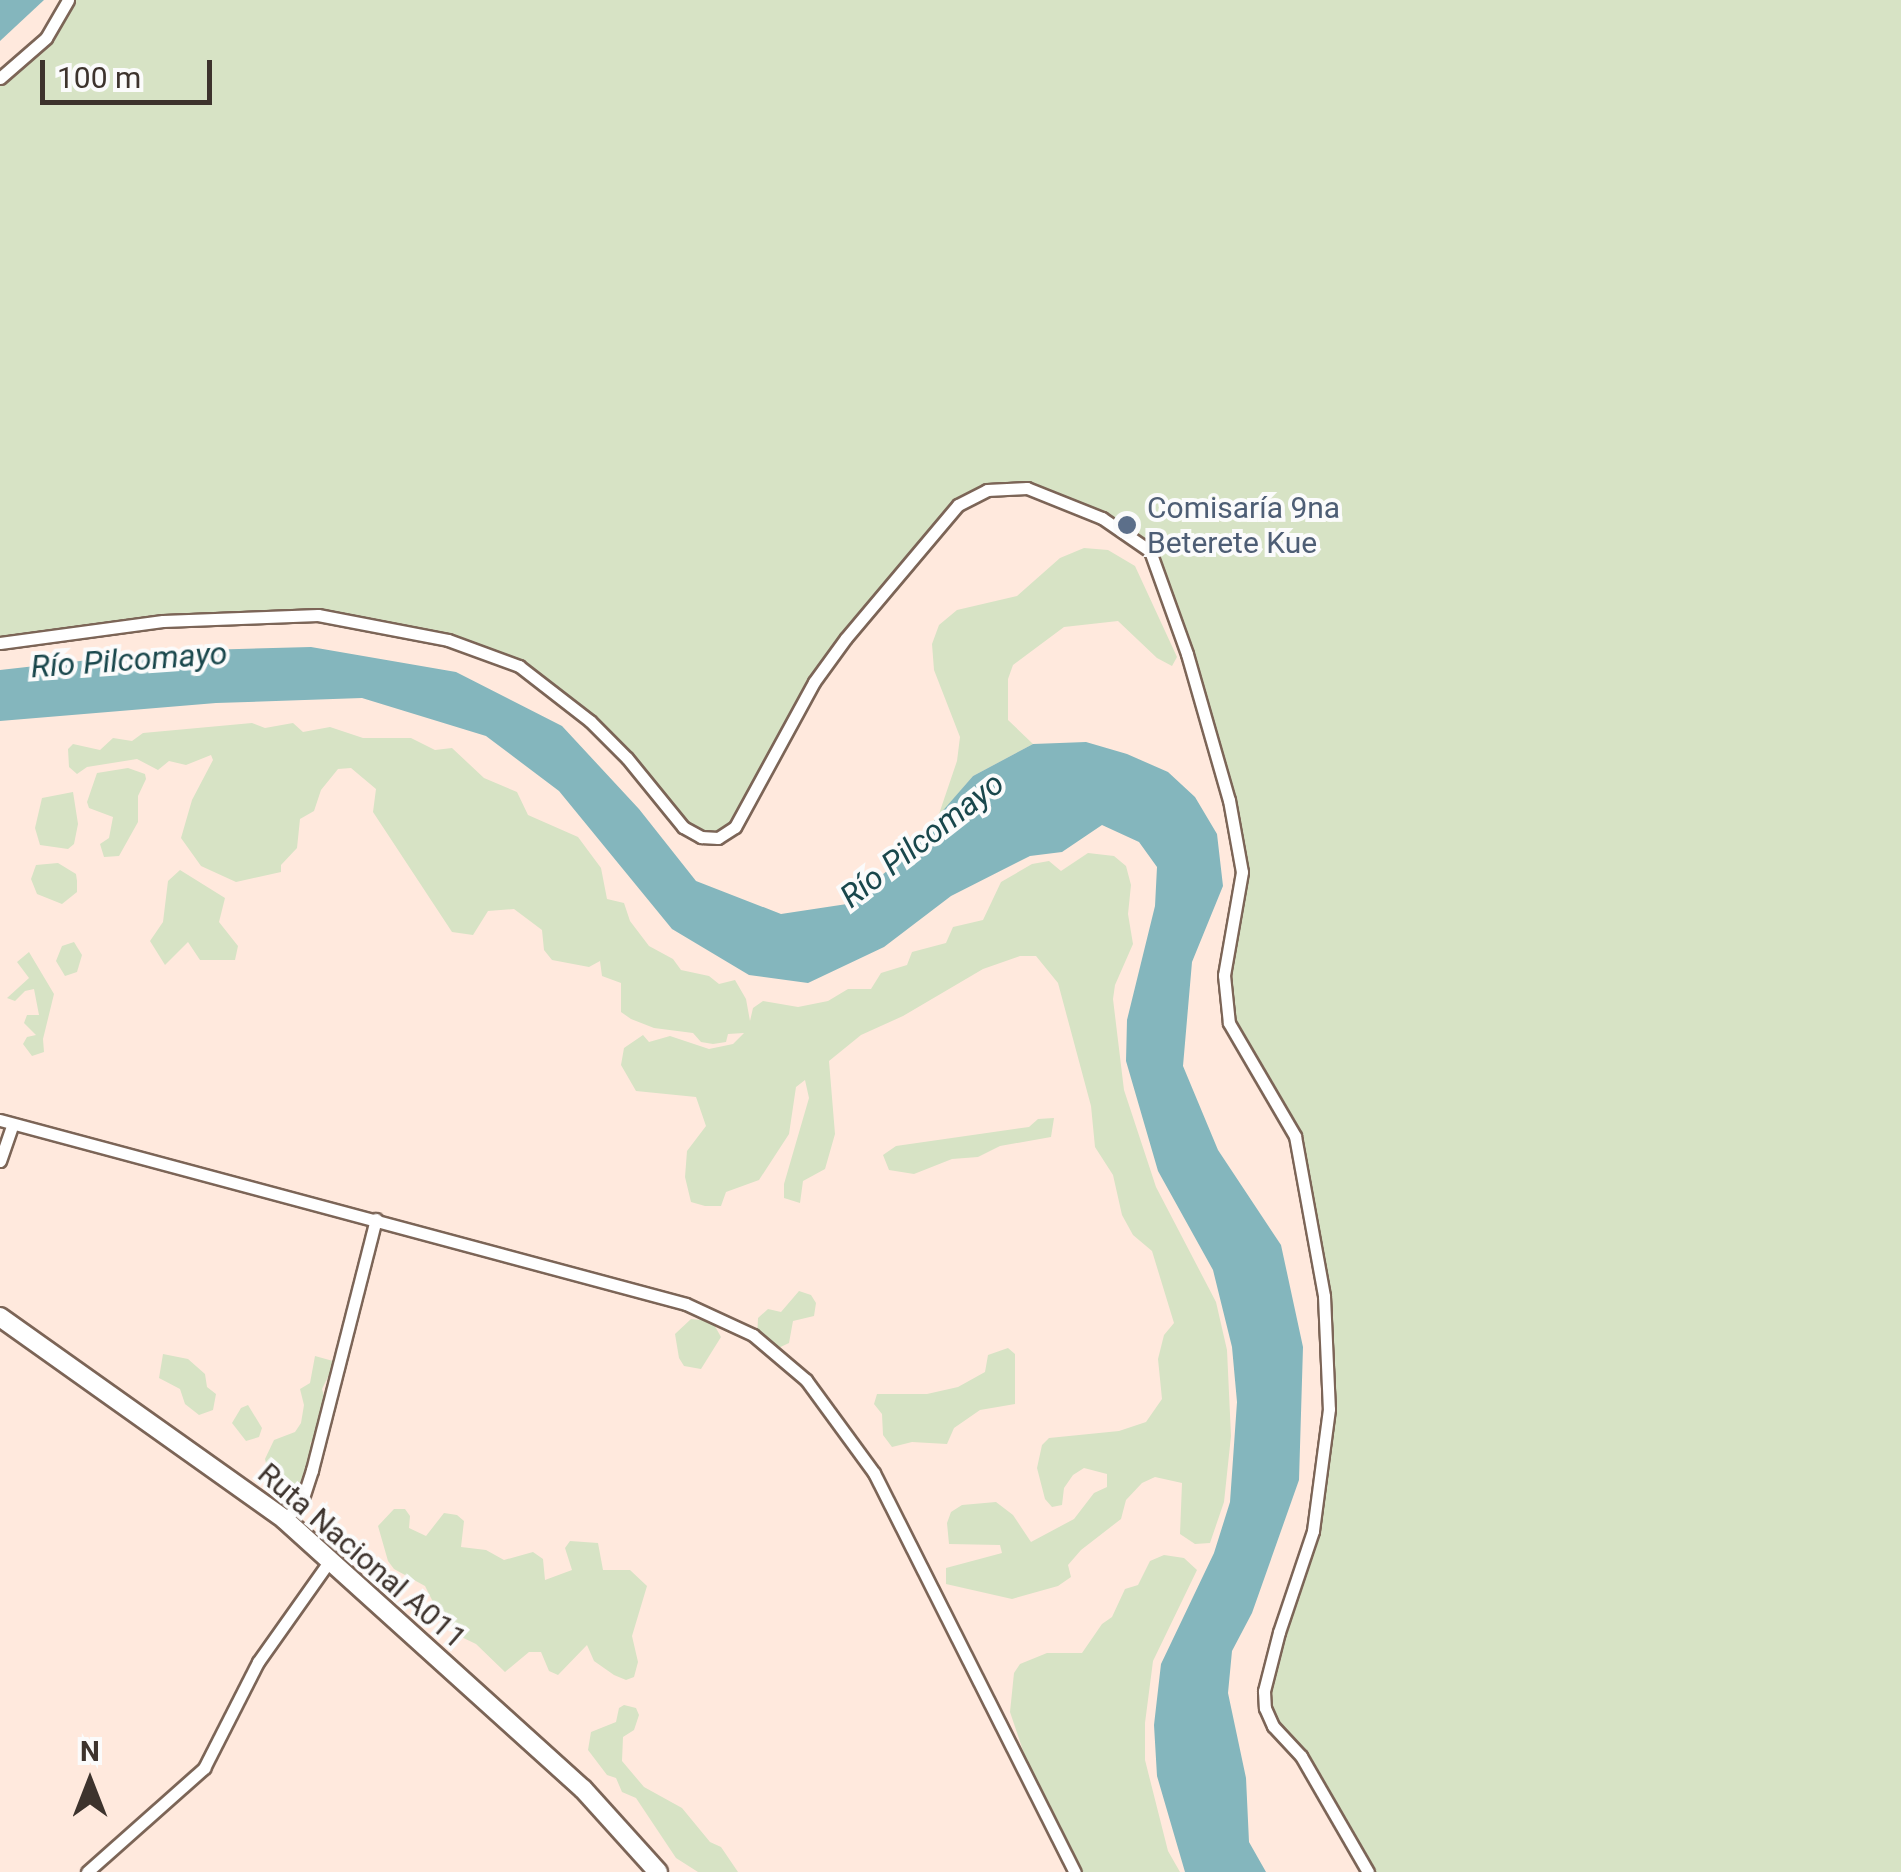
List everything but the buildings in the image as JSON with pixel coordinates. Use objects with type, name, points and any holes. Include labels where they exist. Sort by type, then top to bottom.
[{"type":"main road","name":"Ruta Nacional A011","points":[[0,1317],[284,1519],[583,1789],[658,1872]]},
{"type":"street","points":[[0,78],[46,38],[68,0]]},
{"type":"street","points":[[0,643],[163,621],[318,615],[448,640],[519,666],[590,721],[628,758],[683,826],[701,838],[718,838],[735,827],[814,682],[958,505],[987,490],[1027,488],[1102,518],[1150,551],[1187,654],[1230,800],[1239,854],[1240,897],[1224,974],[1230,1023],[1294,1136],[1324,1296],[1330,1409],[1313,1531],[1275,1646],[1264,1690],[1265,1708],[1273,1726],[1301,1756],[1368,1872]]},
{"type":"street","points":[[0,1161],[6,1122],[686,1304],[753,1335],[806,1380],[874,1473],[1075,1872]]},
{"type":"street","points":[[284,1519],[301,1504],[312,1470],[376,1218]]},
{"type":"street","points":[[87,1872],[204,1768],[258,1662],[331,1559]]},
{"type":"green space","points":[[68,0],[1901,0],[1901,1872],[1368,1872],[1322,1795],[1273,1726],[1264,1691],[1313,1531],[1329,1409],[1324,1296],[1295,1136],[1229,1023],[1224,997],[1239,897],[1229,800],[1150,551],[1102,518],[1007,487],[958,505],[846,638],[750,802],[718,838],[683,827],[627,758],[519,666],[482,650],[318,615],[205,618],[0,643],[0,79],[46,38]]},
{"type":"green space","points":[[1084,548],[1108,550],[1135,566],[1177,657],[1172,666],[1157,658],[1118,621],[1064,627],[1013,665],[1008,679],[1008,720],[1033,744],[973,776],[938,817],[957,761],[960,737],[934,670],[932,644],[939,625],[957,610],[1017,596],[1060,558]]},
{"type":"green space","points":[[252,723],[265,728],[293,723],[303,732],[330,727],[363,738],[411,738],[435,750],[452,748],[484,778],[517,792],[528,815],[578,837],[601,868],[607,899],[624,903],[630,921],[649,946],[673,959],[681,970],[709,976],[719,984],[735,980],[746,999],[750,1021],[753,1008],[763,1001],[798,1007],[828,1001],[848,989],[871,989],[881,973],[907,965],[912,952],[946,943],[953,927],[983,920],[1001,882],[1032,864],[1049,861],[1061,871],[1088,853],[1114,856],[1126,866],[1131,885],[1128,914],[1133,944],[1113,999],[1124,1090],[1156,1187],[1216,1302],[1227,1350],[1231,1436],[1224,1502],[1210,1543],[1195,1544],[1180,1534],[1182,1483],[1155,1477],[1142,1483],[1126,1500],[1121,1519],[1081,1550],[1068,1565],[1071,1577],[1058,1586],[1012,1599],[946,1584],[946,1568],[1002,1553],[1000,1545],[949,1544],[947,1523],[951,1512],[962,1505],[996,1502],[1013,1515],[1031,1542],[1074,1519],[1094,1493],[1107,1487],[1107,1474],[1084,1468],[1064,1488],[1062,1505],[1052,1507],[1045,1499],[1037,1468],[1042,1445],[1049,1438],[1119,1431],[1146,1422],[1162,1399],[1158,1359],[1164,1335],[1174,1323],[1152,1251],[1133,1235],[1122,1215],[1113,1175],[1095,1147],[1091,1106],[1058,983],[1036,956],[1020,956],[983,969],[903,1016],[861,1035],[829,1061],[835,1134],[825,1169],[803,1181],[800,1203],[784,1198],[784,1184],[809,1098],[805,1080],[796,1087],[789,1134],[759,1180],[726,1192],[721,1206],[691,1202],[685,1177],[687,1151],[706,1126],[696,1097],[636,1091],[621,1065],[624,1048],[643,1035],[649,1042],[670,1036],[709,1049],[733,1044],[744,1033],[728,1034],[726,1042],[713,1044],[701,1042],[693,1033],[654,1028],[631,1019],[621,1012],[621,983],[602,976],[600,961],[589,967],[552,960],[544,950],[542,930],[514,909],[488,911],[473,935],[452,932],[373,812],[376,789],[351,768],[338,769],[321,790],[314,811],[300,819],[297,848],[281,865],[281,872],[236,882],[201,866],[181,838],[192,800],[213,760],[211,755],[186,765],[169,761],[158,770],[137,759],[87,767],[77,774],[69,767],[68,749],[73,744],[100,750],[113,738],[132,741],[143,733]]},
{"type":"green space","points":[[128,768],[145,774],[146,779],[138,796],[138,822],[119,856],[104,857],[100,844],[109,838],[113,817],[89,808],[87,802],[97,773]]},
{"type":"green space","points":[[73,792],[78,824],[74,844],[68,849],[40,845],[35,828],[42,798]]},
{"type":"green space","points":[[58,863],[76,874],[77,881],[77,892],[62,904],[37,894],[31,879],[36,865]]},
{"type":"green space","points":[[180,870],[225,898],[219,922],[238,946],[235,960],[200,960],[188,942],[165,965],[150,941],[163,922],[168,881]]},
{"type":"green space","points":[[74,942],[82,955],[77,972],[65,976],[56,961],[62,946]]},
{"type":"green space","points":[[29,952],[54,994],[43,1039],[44,1052],[32,1056],[23,1044],[27,1037],[36,1035],[24,1023],[27,1015],[39,1015],[34,989],[25,991],[15,1001],[7,998],[29,978],[17,962]]},
{"type":"green space","points":[[1054,1118],[1051,1137],[1000,1146],[978,1157],[952,1159],[914,1174],[889,1170],[883,1155],[896,1146],[1029,1127],[1038,1119]]},
{"type":"green space","points":[[799,1291],[811,1295],[816,1303],[814,1316],[793,1321],[789,1343],[772,1351],[757,1340],[758,1318],[768,1309],[781,1312]]},
{"type":"green space","points":[[691,1319],[712,1321],[721,1337],[701,1369],[684,1366],[679,1358],[675,1334]]},
{"type":"green space","points":[[1008,1348],[1015,1354],[1015,1404],[980,1410],[954,1428],[947,1444],[912,1442],[892,1447],[883,1435],[882,1414],[874,1404],[877,1394],[927,1394],[958,1387],[985,1372],[988,1355]]},
{"type":"green space","points":[[163,1354],[188,1359],[205,1374],[207,1387],[216,1394],[213,1410],[199,1415],[185,1404],[180,1389],[159,1378]]},
{"type":"green space","points":[[315,1356],[333,1361],[333,1367],[322,1389],[325,1399],[318,1416],[322,1423],[319,1435],[310,1443],[315,1452],[303,1484],[289,1490],[267,1467],[265,1459],[274,1440],[295,1432],[301,1423],[304,1405],[300,1389],[310,1383]]},
{"type":"green space","points":[[248,1405],[262,1428],[259,1437],[246,1441],[232,1423],[241,1408]]},
{"type":"green space","points":[[394,1509],[405,1509],[410,1516],[409,1528],[426,1536],[444,1513],[457,1515],[464,1521],[461,1547],[486,1550],[504,1560],[533,1552],[543,1559],[545,1580],[572,1570],[565,1548],[570,1541],[598,1543],[603,1570],[630,1570],[647,1586],[632,1636],[638,1662],[634,1677],[626,1680],[614,1675],[594,1661],[587,1645],[558,1675],[549,1671],[541,1652],[529,1652],[505,1672],[476,1644],[453,1633],[450,1618],[433,1602],[425,1586],[394,1569],[388,1561],[378,1526]]},
{"type":"green space","points":[[1164,1555],[1184,1558],[1197,1570],[1153,1661],[1145,1723],[1145,1760],[1168,1851],[1180,1872],[1073,1872],[1034,1783],[1010,1712],[1014,1673],[1020,1664],[1047,1653],[1082,1653],[1102,1624],[1112,1617],[1125,1589],[1138,1585],[1150,1561]]},
{"type":"green space","points":[[619,1708],[636,1708],[639,1715],[634,1730],[623,1737],[622,1761],[644,1787],[682,1808],[710,1842],[721,1847],[738,1872],[698,1872],[676,1858],[636,1798],[622,1792],[616,1778],[607,1775],[588,1750],[591,1732],[616,1722]]},
{"type":"water","points":[[0,0],[44,0],[0,41]]},
{"type":"water","name":"Río Pilcomayo","points":[[311,647],[456,672],[562,726],[639,809],[696,881],[781,914],[847,904],[899,861],[973,776],[1033,744],[1086,742],[1127,754],[1168,772],[1195,797],[1217,834],[1223,886],[1192,962],[1183,1066],[1218,1150],[1281,1245],[1303,1347],[1299,1480],[1252,1613],[1232,1651],[1228,1693],[1246,1778],[1249,1842],[1266,1872],[1185,1872],[1157,1776],[1154,1725],[1161,1664],[1214,1553],[1230,1502],[1237,1402],[1232,1347],[1213,1270],[1158,1171],[1126,1061],[1127,1020],[1155,906],[1157,867],[1139,842],[1102,825],[1062,852],[1030,856],[951,896],[884,947],[808,983],[749,975],[672,929],[559,791],[486,736],[362,698],[216,703],[0,721],[0,670],[169,651]]},
{"type":"place","name":"Comisaría 9na Beterete Kue","points":[[1127,525]]}]
